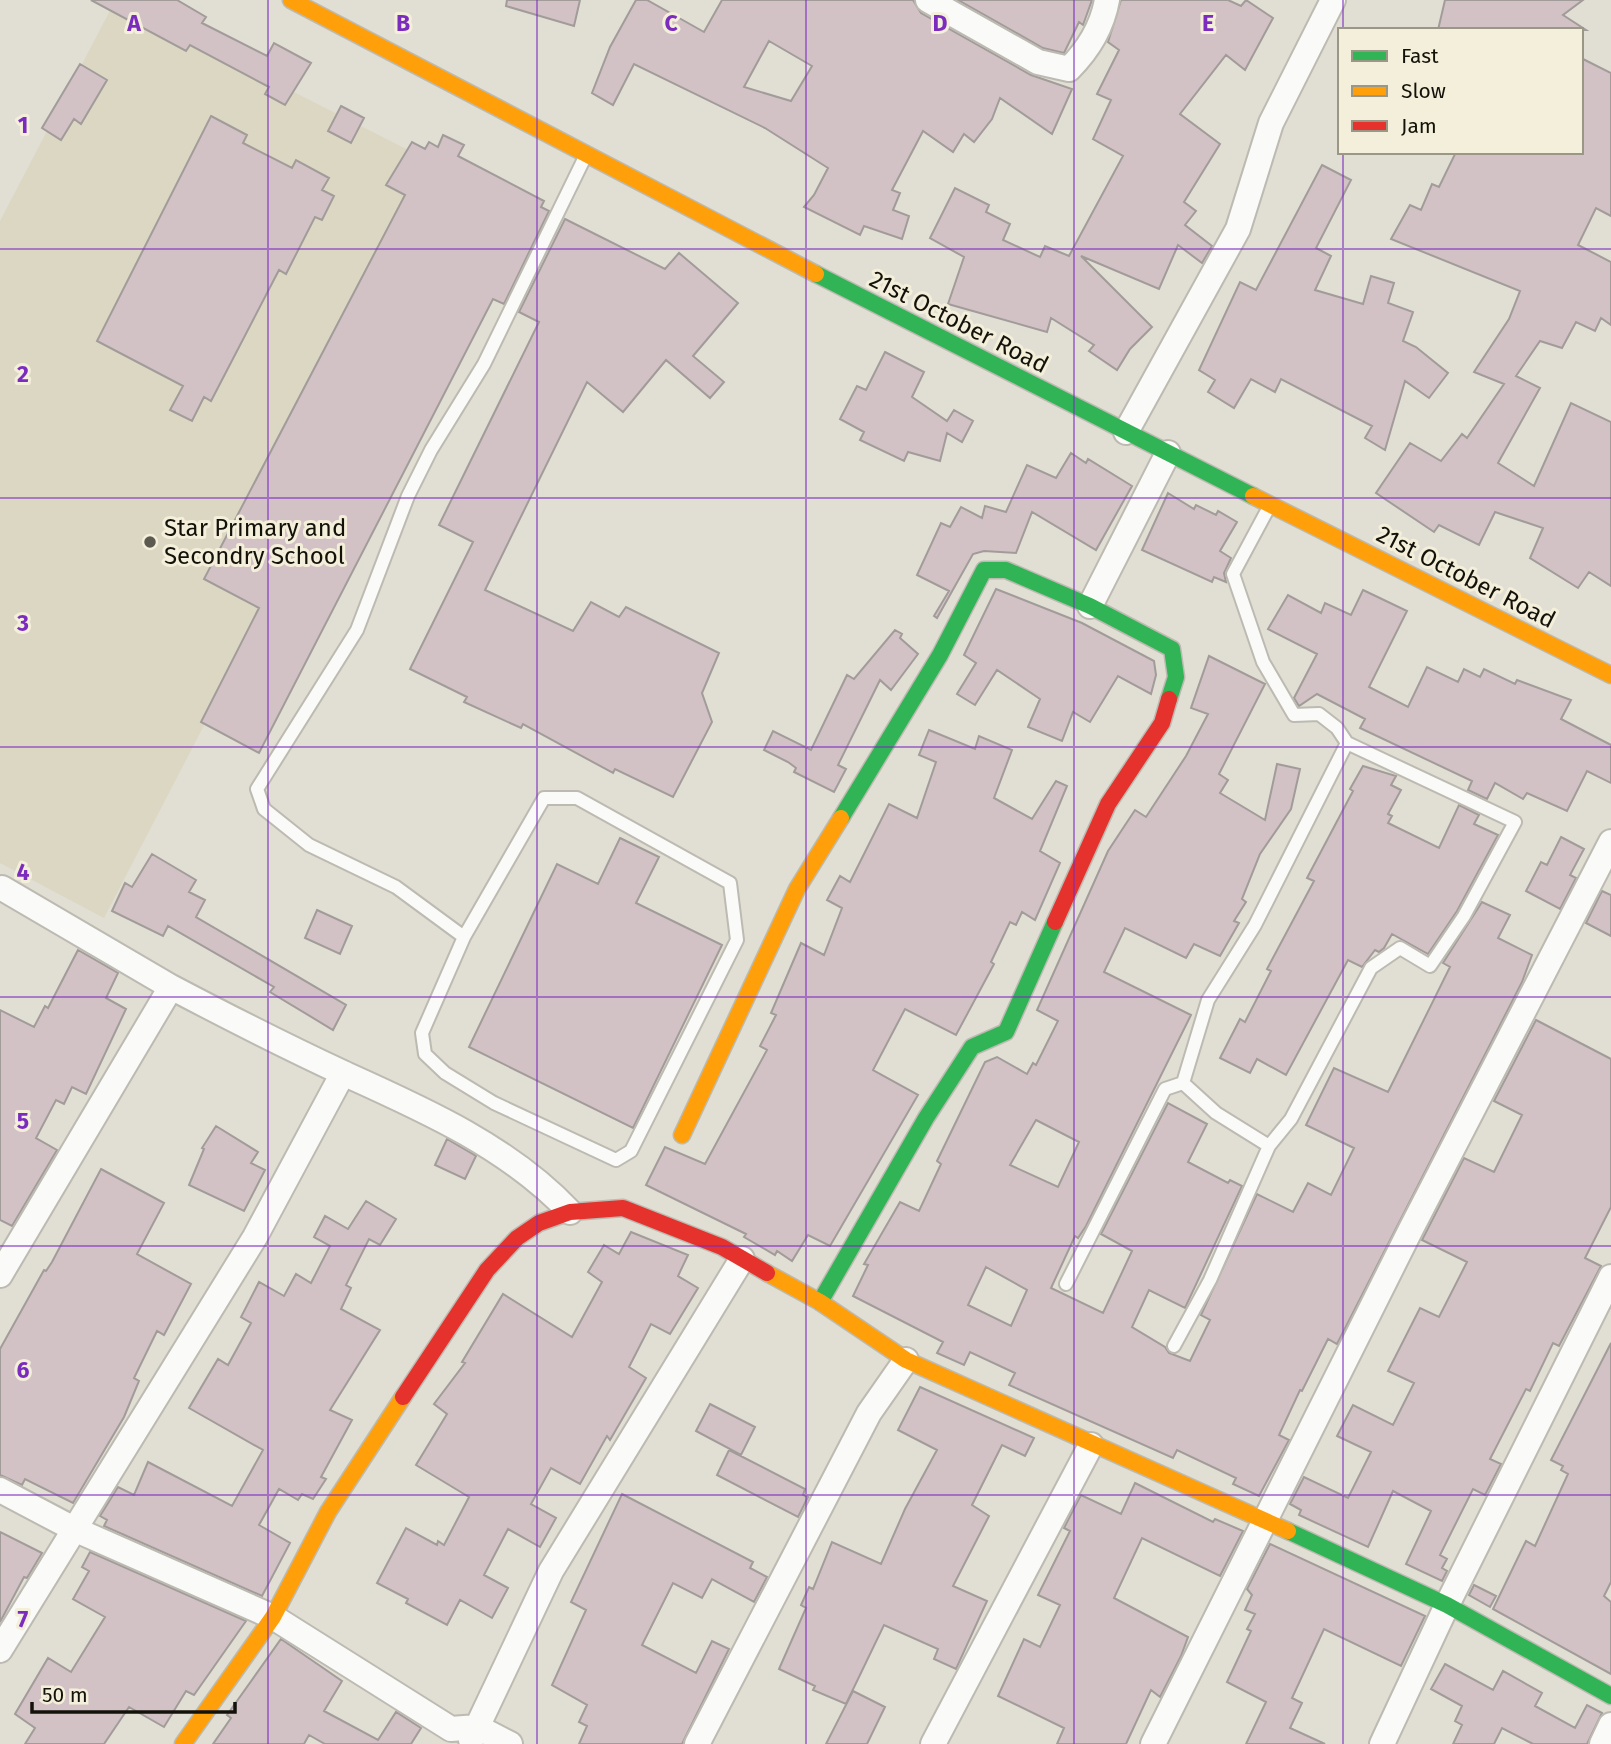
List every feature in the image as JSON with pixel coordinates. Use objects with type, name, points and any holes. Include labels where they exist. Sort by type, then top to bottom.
[{"type":"street","points":[[928,0],[1038,62],[1069,69],[1085,52],[1103,22],[1107,0]]},
{"type":"street","points":[[1126,432],[1238,229],[1271,123],[1333,0]]},
{"type":"street","name":"21st October Road","points":[[300,2],[586,156],[1126,432],[1611,675]]},
{"type":"street","points":[[1090,606],[1168,453]]},
{"type":"street","points":[[682,1135],[797,889],[940,655],[984,570],[1006,569],[1090,606],[1172,649],[1176,677],[1162,723],[1108,804],[1075,884],[1006,1032],[972,1047],[926,1118],[820,1302]]},
{"type":"street","points":[[1153,1744],[1611,842]]},
{"type":"street","points":[[1,893],[171,987],[344,1073],[409,1102],[471,1136],[550,1191],[570,1212]]},
{"type":"street","points":[[0,1275],[171,987]]},
{"type":"street","points":[[0,1650],[255,1237],[344,1073]]},
{"type":"street","points":[[183,1744],[273,1617],[328,1512],[446,1337],[487,1270],[517,1238],[539,1223],[570,1212],[623,1208],[722,1247],[820,1302],[906,1360],[1091,1445],[1265,1520],[1447,1605],[1611,1696]]},
{"type":"street","points":[[473,1736],[551,1571],[742,1259]]},
{"type":"street","points":[[1382,1744],[1447,1605],[1611,1278]]},
{"type":"street","points":[[697,1744],[862,1424],[906,1360]]},
{"type":"street","points":[[933,1744],[1091,1445]]},
{"type":"street","points":[[0,1490],[74,1529],[273,1617],[451,1729],[510,1744]]},
{"type":"street","points":[[1602,1744],[1611,1725]]},
{"type":"lane","points":[[464,937],[396,887],[309,845],[264,809],[257,789],[357,631],[408,496],[431,450],[484,364],[586,156]]},
{"type":"lane","points":[[1174,1346],[1210,1280],[1269,1146],[1291,1119],[1371,968],[1400,948],[1430,966],[1464,916],[1515,822],[1347,743],[1337,728],[1319,714],[1294,715],[1263,662],[1233,574],[1271,504]]},
{"type":"lane","points":[[1183,1083],[1208,1000],[1255,925],[1347,743]]},
{"type":"lane","points":[[544,797],[577,798],[730,883],[737,940],[631,1151],[615,1160],[494,1103],[444,1073],[425,1054],[422,1033],[464,937],[544,797]]},
{"type":"lane","points":[[1183,1083],[1216,1113],[1269,1146]]},
{"type":"lane","points":[[1066,1284],[1165,1089],[1183,1083]]},
{"type":"shaded area","name":"Star Primary and Secondry School","points":[[115,1],[483,188],[104,918],[0,863],[0,221]]},
{"type":"building","points":[[91,0],[177,0],[206,17],[202,23],[267,56],[274,43],[311,63],[285,105],[265,94],[269,87],[190,45],[186,51]]},
{"type":"building","points":[[507,0],[580,0],[574,26],[506,6]]},
{"type":"building","points":[[636,0],[647,0],[704,32],[722,0],[913,0],[921,13],[1031,75],[1072,89],[1052,134],[1000,98],[992,119],[974,142],[964,134],[953,152],[923,131],[892,190],[900,193],[893,210],[909,216],[902,239],[864,226],[860,235],[804,207],[814,195],[828,168],[765,128],[634,64],[613,105],[592,93],[610,47]],"holes":[[[769,41],[812,66],[791,101],[744,87]]]},
{"type":"building","points":[[958,0],[1092,0],[1083,25],[1079,22],[1064,53],[1043,48]]},
{"type":"building","points":[[1121,0],[1228,0],[1241,6],[1246,0],[1273,18],[1245,70],[1226,55],[1180,114],[1220,144],[1184,202],[1196,211],[1185,225],[1212,246],[1202,263],[1178,245],[1159,289],[1081,256],[1152,327],[1130,349],[1117,370],[1089,351],[1094,345],[1051,318],[1047,332],[948,304],[964,257],[930,238],[955,188],[989,205],[986,212],[1010,224],[1003,240],[1040,257],[1045,246],[1069,256],[1123,156],[1093,139],[1111,100],[1097,94],[1119,50],[1108,42]]},
{"type":"building","points":[[1445,0],[1583,0],[1563,15],[1583,28],[1438,28]]},
{"type":"building","points":[[1583,59],[1611,73],[1611,216],[1596,208],[1578,245],[1611,262],[1611,325],[1601,318],[1595,331],[1576,322],[1562,348],[1540,341],[1516,376],[1540,388],[1498,463],[1534,486],[1571,403],[1611,422],[1611,586],[1589,572],[1578,588],[1530,558],[1543,528],[1495,512],[1479,545],[1439,525],[1434,532],[1376,493],[1410,443],[1441,461],[1462,434],[1467,438],[1504,384],[1474,372],[1509,319],[1520,291],[1391,239],[1410,205],[1421,210],[1432,184],[1439,187],[1455,154],[1583,154]]},
{"type":"building","points":[[80,64],[107,80],[81,124],[74,119],[61,140],[42,128]]},
{"type":"building","points":[[341,106],[364,118],[351,143],[328,131]]},
{"type":"building","points":[[211,116],[247,135],[243,143],[292,168],[296,160],[329,178],[322,190],[334,196],[322,220],[315,217],[286,274],[279,270],[211,401],[204,397],[192,421],[170,410],[183,386],[97,341]]},
{"type":"building","points":[[443,135],[464,145],[458,156],[544,201],[541,207],[549,211],[504,304],[493,299],[259,753],[201,722],[259,608],[204,579],[405,195],[386,185],[412,142],[425,149],[429,142],[438,147]]},
{"type":"building","points":[[1322,165],[1351,180],[1316,248],[1331,256],[1315,290],[1363,304],[1371,276],[1394,283],[1388,303],[1413,312],[1403,341],[1416,347],[1448,373],[1429,398],[1405,381],[1385,450],[1365,438],[1372,426],[1281,379],[1275,392],[1251,379],[1234,408],[1208,392],[1215,380],[1199,370],[1240,282],[1256,290]]},
{"type":"building","points":[[565,219],[665,269],[679,253],[738,303],[693,356],[724,382],[710,398],[666,360],[623,412],[587,382],[485,590],[573,631],[591,602],[619,617],[626,607],[719,653],[702,693],[712,722],[673,797],[615,769],[613,773],[523,724],[521,728],[464,702],[467,697],[410,669],[473,542],[439,525],[539,322],[519,312]]},
{"type":"building","points":[[885,352],[924,372],[912,397],[947,421],[954,410],[973,421],[962,442],[947,433],[940,461],[908,452],[904,461],[860,440],[864,432],[840,419],[857,386],[866,390]]},
{"type":"building","points":[[1071,453],[1086,463],[1088,459],[1132,486],[1096,550],[1032,512],[1016,553],[984,551],[973,554],[937,618],[934,616],[949,591],[917,575],[941,523],[950,527],[961,507],[982,518],[985,506],[1006,512],[1027,465],[1056,478]]},
{"type":"building","points":[[1168,493],[1194,509],[1196,505],[1216,515],[1218,511],[1237,522],[1220,551],[1231,558],[1224,573],[1226,582],[1214,577],[1212,582],[1142,550]]},
{"type":"building","points":[[996,589],[1082,623],[1154,661],[1156,675],[1151,694],[1118,676],[1090,722],[1073,712],[1062,741],[1028,727],[1040,699],[997,670],[975,705],[957,694],[976,663],[964,655]]},
{"type":"building","points":[[1363,590],[1407,611],[1369,687],[1408,707],[1427,667],[1458,682],[1464,669],[1480,677],[1484,669],[1515,684],[1517,680],[1571,700],[1561,719],[1611,745],[1611,783],[1587,771],[1567,811],[1527,793],[1523,799],[1495,783],[1487,799],[1468,790],[1472,781],[1360,728],[1365,719],[1317,694],[1299,706],[1294,698],[1317,654],[1268,629],[1288,595],[1321,613],[1325,603],[1351,615]]},
{"type":"building","points":[[895,630],[902,634],[900,638],[918,654],[891,690],[880,680],[838,765],[846,769],[834,792],[794,772],[796,768],[788,762],[764,750],[773,731],[811,750],[847,675],[854,679]]},
{"type":"building","points":[[1209,656],[1265,684],[1219,774],[1228,780],[1220,793],[1265,820],[1277,764],[1300,769],[1291,809],[1260,854],[1242,899],[1246,902],[1234,921],[1239,923],[1220,956],[1194,944],[1186,958],[1125,928],[1104,972],[1191,1015],[1086,1226],[1078,1238],[1075,1236],[1051,1288],[1103,1313],[1132,1251],[1101,1234],[1168,1103],[1207,1124],[1188,1162],[1228,1183],[1230,1180],[1242,1186],[1185,1308],[1149,1290],[1132,1327],[1165,1347],[1169,1353],[1190,1361],[1210,1320],[1201,1315],[1257,1194],[1293,1212],[1308,1183],[1331,1195],[1354,1148],[1306,1125],[1334,1068],[1388,1092],[1450,967],[1443,963],[1482,902],[1510,915],[1498,938],[1532,955],[1522,982],[1337,1344],[1328,1339],[1302,1391],[1300,1390],[1279,1435],[1289,1440],[1259,1496],[1233,1484],[1236,1478],[1177,1450],[1173,1458],[1009,1385],[1015,1373],[970,1352],[964,1365],[937,1353],[943,1342],[853,1296],[868,1265],[864,1264],[900,1202],[919,1211],[941,1164],[937,1161],[985,1062],[997,1057],[1027,1074],[1033,1063],[1036,1065],[1058,1021],[1037,1010],[1108,851],[1135,810],[1146,817],[1186,756],[1208,714],[1191,708]],"holes":[[[1036,1120],[1079,1142],[1058,1187],[1010,1165]],[[986,1267],[1027,1290],[1011,1326],[968,1305]]]},
{"type":"building","points":[[929,730],[975,749],[979,736],[1012,750],[994,798],[1032,819],[1056,781],[1067,786],[1040,851],[1060,863],[1035,920],[1022,912],[1016,925],[1010,922],[991,962],[994,964],[956,1035],[905,1009],[873,1070],[918,1095],[830,1246],[808,1235],[792,1261],[777,1251],[775,1255],[744,1237],[746,1234],[646,1185],[665,1147],[705,1164],[767,1050],[760,1046],[776,1015],[771,1013],[801,943],[824,955],[842,908],[827,900],[840,876],[850,882],[889,804],[917,818],[936,762],[919,755]]},
{"type":"building","points":[[1363,766],[1396,776],[1391,785],[1401,790],[1388,814],[1392,816],[1388,823],[1439,848],[1459,805],[1479,815],[1474,824],[1498,835],[1457,911],[1428,954],[1392,934],[1384,948],[1379,952],[1375,950],[1362,967],[1348,960],[1286,1075],[1257,1059],[1250,1073],[1220,1058],[1240,1019],[1245,1022],[1271,971],[1267,969],[1314,881],[1307,878],[1353,791],[1350,789]]},
{"type":"building","points":[[1561,837],[1584,849],[1570,875],[1576,878],[1560,909],[1526,891],[1541,862],[1547,865]]},
{"type":"building","points":[[620,838],[659,857],[636,903],[722,945],[633,1128],[469,1047],[557,864],[598,884]]},
{"type":"building","points":[[152,854],[196,880],[189,892],[205,900],[196,917],[346,1005],[333,1030],[270,992],[274,987],[168,926],[163,936],[112,911],[125,883],[132,887]]},
{"type":"building","points":[[1602,891],[1611,895],[1611,936],[1586,923]]},
{"type":"building","points":[[317,910],[352,926],[340,954],[305,938]]},
{"type":"building","points":[[78,950],[118,973],[106,998],[126,1009],[86,1094],[72,1087],[64,1104],[56,1100],[36,1138],[57,1150],[12,1226],[0,1220],[0,1010],[34,1027],[45,1006],[48,1008]]},
{"type":"building","points":[[1536,1020],[1611,1059],[1611,1207],[1585,1258],[1601,1266],[1559,1346],[1553,1343],[1530,1391],[1526,1389],[1490,1459],[1501,1464],[1485,1495],[1473,1489],[1440,1555],[1447,1559],[1442,1568],[1447,1571],[1442,1581],[1406,1564],[1431,1511],[1393,1491],[1368,1547],[1299,1515],[1301,1510],[1290,1504],[1304,1477],[1348,1498],[1371,1452],[1337,1436],[1353,1405],[1393,1425],[1414,1383],[1388,1371],[1420,1308],[1439,1317],[1467,1262],[1422,1240],[1464,1158],[1494,1172],[1522,1115],[1494,1101]]},
{"type":"building","points":[[216,1126],[258,1152],[251,1163],[265,1170],[244,1211],[189,1185],[204,1149],[202,1148]]},
{"type":"building","points":[[447,1139],[476,1156],[465,1179],[435,1165]]},
{"type":"building","points":[[101,1169],[164,1203],[137,1254],[191,1284],[164,1335],[157,1331],[134,1378],[139,1381],[124,1417],[73,1503],[25,1479],[22,1485],[0,1475],[0,1349],[44,1270],[46,1271],[52,1262]]},
{"type":"building","points":[[366,1201],[396,1219],[380,1245],[369,1239],[346,1285],[351,1288],[341,1309],[380,1330],[330,1410],[352,1420],[321,1477],[326,1479],[313,1499],[302,1494],[298,1500],[279,1489],[259,1525],[290,1543],[262,1596],[104,1526],[107,1520],[100,1516],[118,1487],[134,1495],[148,1462],[232,1506],[263,1450],[189,1408],[218,1359],[228,1365],[251,1323],[241,1317],[259,1282],[284,1296],[296,1274],[311,1283],[330,1246],[314,1237],[325,1216],[348,1229]]},
{"type":"building","points":[[631,1232],[688,1255],[678,1276],[698,1288],[670,1334],[651,1324],[629,1367],[646,1378],[610,1440],[607,1436],[580,1484],[551,1468],[531,1504],[556,1518],[540,1547],[508,1529],[484,1575],[508,1588],[492,1618],[460,1600],[447,1625],[406,1603],[408,1599],[377,1583],[406,1528],[437,1545],[438,1541],[444,1545],[469,1497],[416,1465],[447,1414],[434,1404],[465,1363],[462,1362],[503,1294],[572,1337],[602,1282],[588,1272],[604,1245],[619,1254]]},
{"type":"building","points":[[1611,1343],[1611,1582],[1604,1596],[1611,1602],[1611,1674],[1493,1609],[1526,1541],[1535,1546],[1568,1474],[1561,1470],[1563,1466],[1551,1460]]},
{"type":"building","points":[[920,1387],[1034,1438],[1025,1456],[1002,1445],[972,1505],[989,1516],[953,1586],[987,1601],[956,1669],[934,1659],[938,1649],[884,1625],[846,1704],[813,1690],[815,1686],[779,1669],[806,1608],[801,1605],[809,1587],[813,1589],[832,1542],[881,1564],[905,1509],[937,1450],[898,1430]]},
{"type":"building","points":[[710,1404],[755,1427],[741,1455],[696,1431]]},
{"type":"building","points":[[729,1450],[805,1489],[803,1495],[808,1497],[798,1517],[717,1475]]},
{"type":"building","points":[[1135,1483],[1213,1522],[1215,1519],[1243,1531],[1220,1576],[1142,1538],[1114,1598],[1188,1637],[1181,1656],[1160,1697],[1151,1690],[1126,1744],[1057,1744],[1064,1728],[998,1696],[1024,1639],[1040,1647],[1060,1605],[1038,1595],[1070,1531],[1064,1528],[1081,1495],[1121,1514]]},
{"type":"building","points":[[622,1494],[753,1562],[750,1568],[767,1577],[754,1602],[712,1579],[702,1598],[673,1583],[642,1645],[696,1673],[712,1641],[729,1649],[682,1744],[579,1744],[587,1726],[579,1722],[587,1705],[552,1685],[586,1610],[571,1602]]},
{"type":"building","points":[[0,1532],[42,1553],[27,1578],[24,1577],[0,1622]]},
{"type":"building","points":[[1270,1544],[1425,1616],[1401,1666],[1324,1629],[1292,1698],[1302,1703],[1290,1728],[1325,1744],[1246,1744],[1266,1702],[1227,1682],[1251,1631],[1247,1629],[1255,1614],[1245,1610],[1252,1595],[1247,1589]]},
{"type":"building","points":[[90,1552],[246,1621],[194,1695],[186,1691],[164,1727],[129,1707],[104,1744],[25,1744],[35,1728],[15,1714],[48,1658],[71,1672],[105,1617],[73,1599],[89,1571],[82,1567]]},
{"type":"building","points":[[1474,1585],[1496,1596],[1490,1607],[1469,1595]]},
{"type":"building","points":[[281,1639],[342,1681],[324,1711],[378,1740],[396,1712],[421,1728],[411,1744],[325,1744],[309,1735],[304,1744],[213,1744],[231,1718],[227,1715]]},
{"type":"building","points":[[1445,1664],[1493,1690],[1503,1671],[1542,1693],[1535,1706],[1575,1728],[1587,1705],[1602,1713],[1587,1744],[1533,1744],[1502,1728],[1494,1744],[1453,1744],[1462,1725],[1455,1721],[1462,1706],[1431,1689]]},
{"type":"building","points":[[853,1691],[885,1707],[867,1744],[826,1744]]},
{"type":"traffic: fast","points":[[816,274],[1253,496]]},
{"type":"traffic: fast","points":[[841,818],[940,655],[984,570],[1006,570],[1090,606],[1172,649],[1176,677],[1169,699]]},
{"type":"traffic: fast","points":[[820,1302],[926,1118],[972,1047],[1006,1032],[1055,922]]},
{"type":"traffic: fast","points":[[1288,1531],[1447,1605],[1611,1696]]},
{"type":"traffic: slow","points":[[291,0],[816,274]]},
{"type":"traffic: slow","points":[[1253,496],[1611,675]]},
{"type":"traffic: slow","points":[[682,1135],[797,889],[841,818]]},
{"type":"traffic: slow","points":[[767,1273],[820,1302],[906,1360],[1288,1531]]},
{"type":"traffic: slow","points":[[183,1744],[273,1617],[328,1512],[403,1397]]},
{"type":"traffic: jam","points":[[1055,922],[1108,804],[1162,723],[1169,699]]},
{"type":"traffic: jam","points":[[403,1397],[487,1270],[517,1238],[539,1223],[570,1212],[623,1208],[722,1247],[767,1273]]},
{"type":"place","name":"Star Primary and Secondry School","points":[[150,542]]}]
